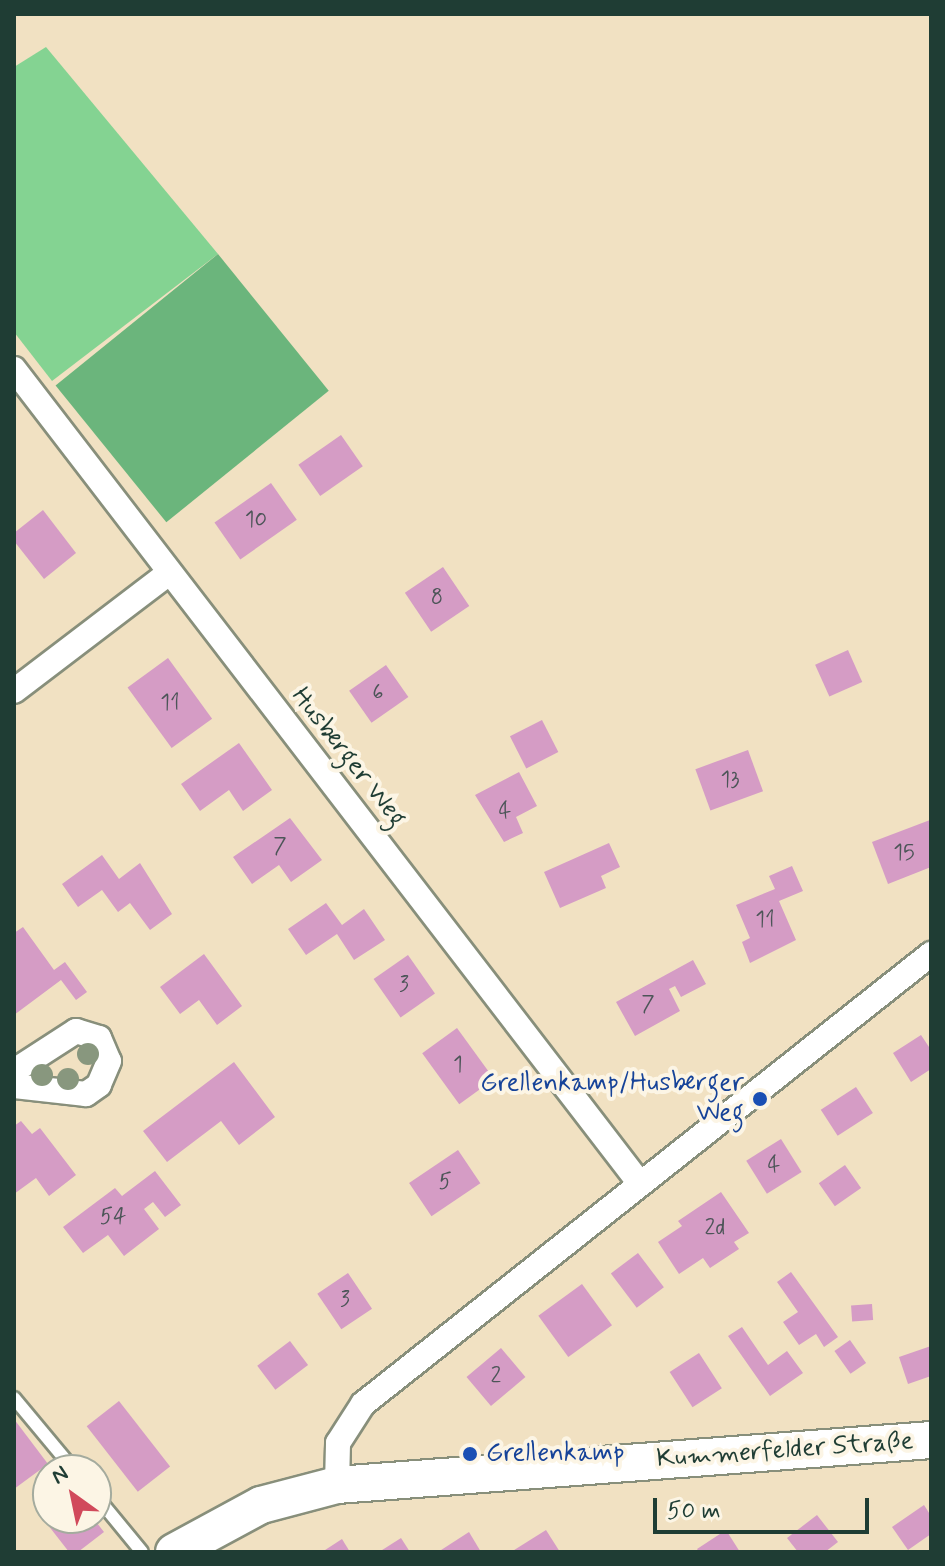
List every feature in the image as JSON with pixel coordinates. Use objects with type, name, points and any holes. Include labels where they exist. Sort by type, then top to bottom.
[{"type":"street","name":"Husberger Weg","points":[[14,369],[638,1181]]},
{"type":"street","points":[[14,691],[169,573]]},
{"type":"street","points":[[337,1485],[338,1443],[363,1404],[638,1181],[931,954]]},
{"type":"street","points":[[14,1071],[76,1031],[99,1038],[109,1061],[99,1085],[86,1094],[14,1086]]},
{"type":"street","name":"Kummerfelder Straße","points":[[174,1552],[251,1509],[337,1485],[931,1440]]},
{"type":"lane","points":[[14,1398],[61,1454]]},
{"type":"lane","points":[[112,1515],[142,1552]]},
{"type":"green space","points":[[46,47],[218,254],[52,381],[14,332],[14,67]]},
{"type":"green space","points":[[218,254],[329,391],[166,522],[56,386]]},
{"type":"building","points":[[341,435],[363,466],[320,496],[298,465]]},
{"type":"building","points":[[271,483],[297,520],[240,559],[214,523]]},
{"type":"building","points":[[43,510],[76,553],[44,579],[14,541],[14,533]]},
{"type":"building","points":[[443,567],[469,606],[431,632],[405,593]]},
{"type":"building","points":[[848,650],[862,682],[829,697],[815,665]]},
{"type":"building","points":[[168,658],[212,719],[172,748],[128,687]]},
{"type":"building","points":[[386,665],[408,697],[372,723],[349,691]]},
{"type":"building","points":[[542,720],[558,752],[526,768],[510,736]]},
{"type":"building","points":[[239,743],[272,790],[243,811],[229,790],[200,811],[181,784]]},
{"type":"building","points":[[748,750],[763,791],[710,810],[695,769]]},
{"type":"building","points":[[519,772],[537,806],[516,817],[523,833],[504,842],[475,795]]},
{"type":"building","points":[[290,818],[322,860],[291,882],[279,865],[252,884],[233,857]]},
{"type":"building","points":[[930,820],[931,867],[888,884],[872,842]]},
{"type":"building","points":[[609,843],[620,867],[601,876],[606,888],[560,908],[544,872]]},
{"type":"building","points":[[102,855],[119,879],[140,863],[172,914],[150,930],[130,903],[118,912],[102,890],[78,907],[62,884]]},
{"type":"building","points":[[792,866],[803,891],[779,901],[796,940],[750,963],[742,942],[750,938],[736,905],[775,889],[769,876]]},
{"type":"building","points":[[326,903],[342,925],[364,909],[385,940],[354,960],[337,934],[306,955],[288,929]]},
{"type":"building","points":[[23,927],[54,970],[65,962],[87,992],[76,1000],[61,980],[14,1015],[14,933]]},
{"type":"building","points":[[204,954],[242,1006],[217,1025],[199,1000],[180,1014],[160,987]]},
{"type":"building","points":[[408,955],[435,994],[401,1018],[374,979]]},
{"type":"building","points":[[693,960],[706,984],[681,997],[675,986],[669,989],[680,1011],[635,1036],[616,1002]]},
{"type":"building","points":[[457,1028],[494,1079],[459,1104],[422,1053]]},
{"type":"building","points":[[921,1035],[931,1050],[931,1069],[911,1082],[893,1053]]},
{"type":"building","points":[[234,1062],[275,1117],[239,1145],[221,1121],[167,1162],[143,1131]]},
{"type":"building","points":[[856,1087],[873,1113],[838,1136],[821,1110]]},
{"type":"building","points":[[21,1121],[32,1134],[40,1128],[76,1175],[49,1196],[36,1178],[14,1194],[14,1126]]},
{"type":"building","points":[[781,1139],[802,1172],[767,1194],[746,1161]]},
{"type":"building","points":[[458,1150],[480,1183],[431,1216],[409,1183]]},
{"type":"building","points":[[845,1165],[861,1188],[835,1206],[819,1183]]},
{"type":"building","points":[[155,1171],[181,1205],[165,1217],[153,1202],[144,1209],[159,1229],[124,1256],[108,1235],[83,1253],[63,1227],[115,1188],[122,1196]]},
{"type":"building","points":[[721,1192],[749,1233],[734,1242],[739,1249],[710,1268],[703,1258],[679,1274],[658,1242],[682,1226],[678,1221]]},
{"type":"building","points":[[638,1253],[664,1287],[637,1308],[611,1273]]},
{"type":"building","points":[[791,1272],[838,1337],[824,1347],[816,1334],[799,1345],[783,1322],[798,1312],[777,1282]]},
{"type":"building","points":[[348,1273],[372,1309],[341,1329],[317,1294]]},
{"type":"building","points":[[582,1284],[612,1325],[568,1357],[538,1316]]},
{"type":"building","points":[[872,1304],[873,1320],[852,1321],[851,1305]]},
{"type":"building","points":[[742,1327],[768,1365],[787,1351],[803,1373],[770,1396],[728,1336]]},
{"type":"building","points":[[850,1340],[866,1363],[850,1374],[834,1351]]},
{"type":"building","points":[[290,1341],[308,1365],[275,1390],[257,1366]]},
{"type":"building","points":[[931,1346],[931,1376],[908,1384],[899,1357]]},
{"type":"building","points":[[501,1348],[525,1377],[491,1406],[467,1377]]},
{"type":"building","points":[[699,1353],[722,1388],[693,1407],[670,1372]]},
{"type":"building","points":[[119,1401],[170,1466],[138,1492],[112,1459],[112,1454],[108,1454],[87,1426]]},
{"type":"building","points":[[14,1419],[40,1454],[32,1454],[32,1476],[14,1489]]},
{"type":"building","points":[[924,1505],[931,1516],[931,1534],[908,1550],[892,1527]]},
{"type":"building","points":[[817,1515],[838,1542],[825,1552],[798,1552],[787,1538]]},
{"type":"building","points":[[546,1530],[560,1552],[511,1552]]},
{"type":"building","points":[[726,1530],[740,1552],[699,1552],[697,1549]]},
{"type":"building","points":[[469,1532],[481,1552],[438,1552]]},
{"type":"building","points":[[55,1534],[101,1534],[78,1552],[69,1552]]},
{"type":"building","points":[[401,1538],[410,1552],[379,1552]]},
{"type":"building","points":[[342,1539],[350,1552],[322,1552]]},
{"type":"place","name":"Grellenkamp/Husberger Weg","points":[[760,1099]]},
{"type":"place","name":"Grellenkamp","points":[[470,1454]]}]
